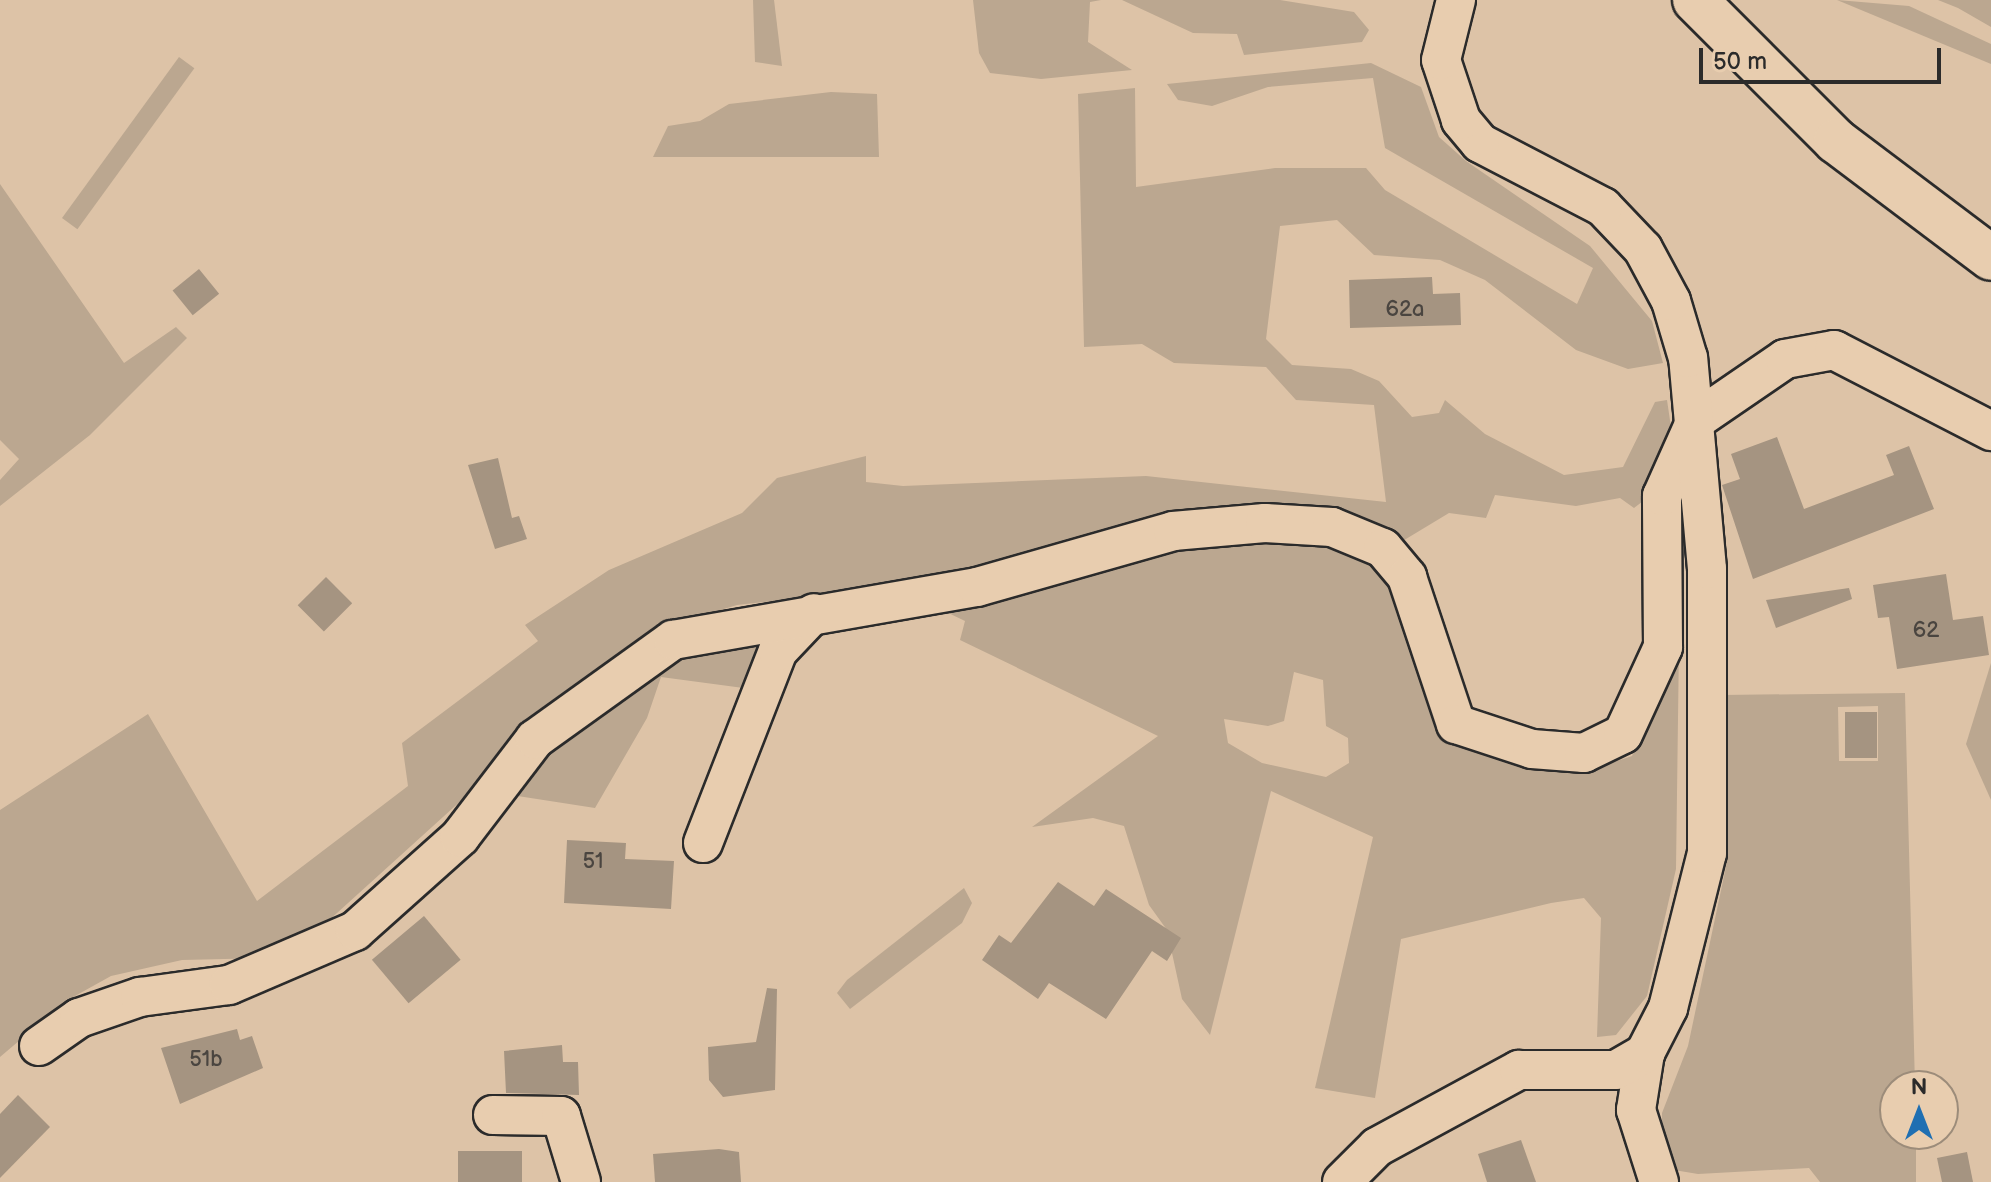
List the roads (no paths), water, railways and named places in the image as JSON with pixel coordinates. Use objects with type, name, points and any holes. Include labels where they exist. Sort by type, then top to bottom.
[{"type":"street","points":[[1456,0],[1441,60],[1461,120],[1480,143],[1603,207],[1643,249],[1676,315],[1696,420],[1710,669],[1707,853],[1668,1008],[1645,1053],[1636,1110],[1659,1182]]},
{"type":"street","points":[[1695,0],[1836,141],[1991,258]]},
{"type":"street","points":[[39,1046],[79,1018],[140,997],[229,985],[355,931],[460,837],[535,739],[595,693],[673,640],[977,587],[1173,531],[1265,523],[1332,527],[1383,548],[1407,577],[1456,724],[1532,749],[1584,753],[1623,734],[1663,647],[1662,496],[1696,420],[1785,359],[1834,350],[1991,431]]},
{"type":"street","points":[[703,843],[778,651],[814,613]]},
{"type":"street","points":[[1342,1182],[1377,1147],[1519,1070],[1616,1070],[1645,1053]]},
{"type":"street","points":[[493,1115],[561,1116],[581,1182]]}]
